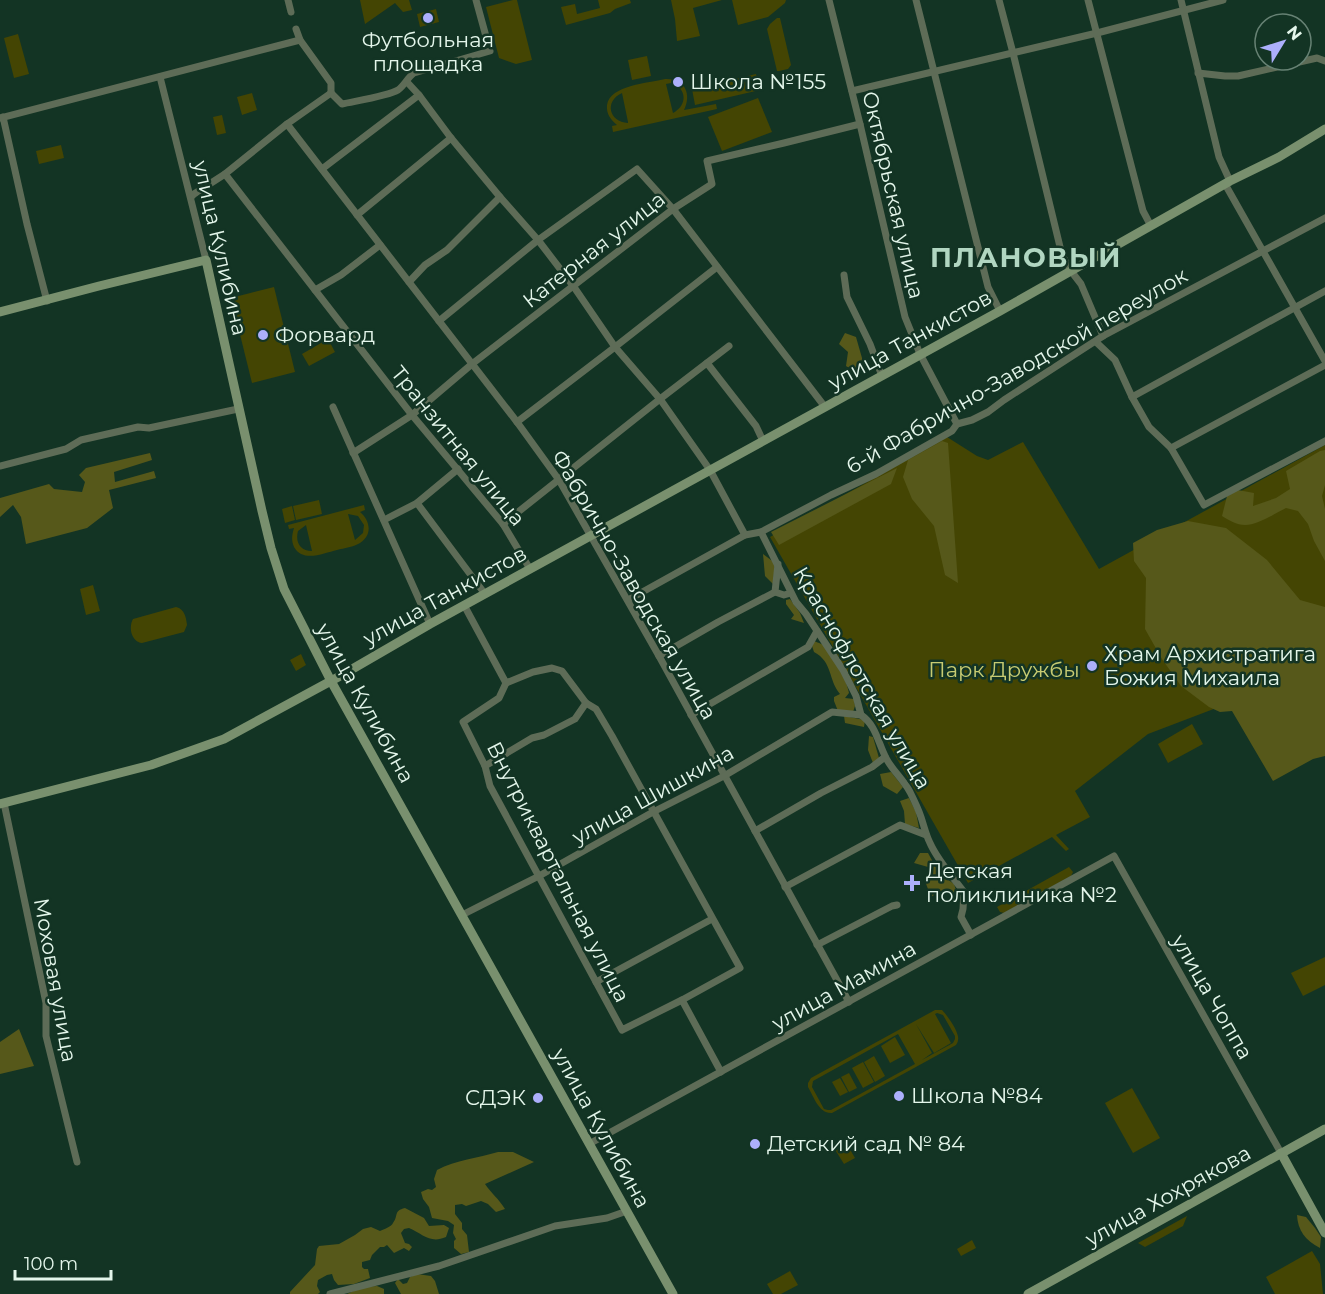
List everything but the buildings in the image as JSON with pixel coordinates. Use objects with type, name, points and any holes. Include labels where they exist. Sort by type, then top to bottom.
[{"type":"street","points":[[288,0],[291,12]]},
{"type":"street","points":[[476,0],[487,40]]},
{"type":"street","name":"Октябрьская улица","points":[[829,0],[905,317],[920,354],[957,424]]},
{"type":"street","points":[[916,0],[988,288],[1000,311]]},
{"type":"street","points":[[999,0],[1062,255],[1081,284],[1103,336]]},
{"type":"street","points":[[1088,0],[1143,211],[1151,226]]},
{"type":"street","points":[[1171,448],[1325,363],[1228,183],[1219,157],[1180,0]]},
{"type":"street","points":[[852,91],[1097,33],[1223,0]]},
{"type":"street","points":[[296,29],[300,40],[331,83],[331,93],[342,104],[395,92],[414,73],[490,51]]},
{"type":"street","points":[[47,301],[1,117],[300,40]]},
{"type":"street","points":[[1198,73],[1238,76],[1317,58],[1325,61]]},
{"type":"street","name":"улица Кулибина","points":[[160,77],[206,260],[267,533],[284,589],[331,681],[673,1294]]},
{"type":"street","points":[[407,82],[450,138],[538,240],[574,286],[615,347],[660,399],[710,470],[745,535]]},
{"type":"street","points":[[191,197],[225,174],[287,124],[331,93]]},
{"type":"street","points":[[322,170],[419,95]]},
{"type":"street","name":"Фабрично-Заводская улица","points":[[287,124],[559,480],[628,600],[849,1002]]},
{"type":"street","name":"Катерная улица","points":[[353,453],[412,416],[472,364],[673,209],[712,184],[707,161],[860,124]]},
{"type":"street","name":"улица Танкистов","points":[[2,804],[151,765],[224,739],[1228,183],[1279,157],[1325,129]]},
{"type":"street","points":[[357,215],[450,138]]},
{"type":"street","points":[[439,321],[538,240],[637,169],[673,209],[825,407]]},
{"type":"street","name":"Транзитная улица","points":[[225,174],[412,416],[503,524],[530,569]]},
{"type":"street","points":[[409,282],[425,265],[447,250],[500,197]]},
{"type":"street","name":"6-й Фабрично-Заводской переулок","points":[[628,600],[745,535],[760,532],[876,474],[952,431],[957,424],[988,412],[1103,336],[1325,218]]},
{"type":"street","points":[[315,290],[341,275],[380,245]]},
{"type":"street","points":[[0,312],[206,260]]},
{"type":"street","points":[[517,423],[717,267]]},
{"type":"street","points":[[844,275],[847,297],[870,344],[882,376]]},
{"type":"street","points":[[1132,397],[1325,291]]},
{"type":"street","points":[[1096,342],[1115,360],[1149,427],[1171,448],[1204,505],[1325,441]]},
{"type":"street","points":[[503,524],[729,346]]},
{"type":"street","points":[[707,363],[756,426],[763,441]]},
{"type":"street","points":[[333,407],[430,624]]},
{"type":"street","points":[[0,466],[66,449],[81,440],[238,409]]},
{"type":"street","points":[[384,520],[417,502],[458,469]]},
{"type":"street","points":[[417,502],[485,594]]},
{"type":"street","name":"Краснофлотская улица","points":[[760,532],[791,593],[843,670],[856,696],[861,715],[871,724],[885,757],[910,793],[920,813],[926,835],[939,859],[964,892],[961,917],[971,935]]},
{"type":"street","points":[[775,592],[778,564]]},
{"type":"street","points":[[659,656],[775,592],[783,595],[791,593]]},
{"type":"street","points":[[464,605],[506,682]]},
{"type":"street","points":[[691,715],[808,647],[816,631]]},
{"type":"street","name":"Внутриквартальная улица","points":[[552,668],[562,671],[586,703],[596,709],[612,736],[740,968],[622,1030],[490,786],[485,766],[463,722],[499,698],[506,682],[552,668]]},
{"type":"street","points":[[485,766],[532,738],[544,735],[575,719],[586,703]]},
{"type":"street","name":"улица Шишкина","points":[[462,915],[724,776],[832,712],[861,715]]},
{"type":"street","points":[[755,831],[872,767],[885,757]]},
{"type":"street","name":"Моховая улица","points":[[2,804],[46,1003],[46,1036],[77,1162]]},
{"type":"street","points":[[785,887],[900,825],[926,835]]},
{"type":"street","name":"улица Мамина","points":[[589,1144],[1114,856]]},
{"type":"street","name":"улица Чоппа","points":[[1114,856],[1281,1154]]},
{"type":"street","points":[[817,945],[897,905]]},
{"type":"street","points":[[596,981],[712,919]]},
{"type":"street","points":[[682,1000],[721,1072]]},
{"type":"street","name":"улица Хохрякова","points":[[1028,1294],[1325,1129]]},
{"type":"street","points":[[1281,1154],[1325,1233]]},
{"type":"street","points":[[330,1294],[439,1266],[555,1226],[607,1218],[627,1211]]},
{"type":"green space","points":[[360,0],[409,0],[412,10],[403,12],[395,3],[365,24]]},
{"type":"green space","points":[[517,0],[532,60],[516,64],[499,58],[486,7]]},
{"type":"green space","points":[[598,0],[630,0],[631,3],[610,13],[566,25],[561,7],[575,4],[577,14],[600,8]]},
{"type":"green space","points":[[671,0],[722,0],[693,8],[700,36],[677,41]]},
{"type":"green space","points":[[732,0],[786,0],[768,17],[738,25]]},
{"type":"green space","name":"Футбольная площадка","points":[[436,9],[439,22],[420,27],[417,14]]},
{"type":"green space","points":[[777,18],[780,18],[791,65],[788,69],[779,71],[777,71],[767,29]]},
{"type":"green space","points":[[18,34],[29,74],[14,78],[4,38]]},
{"type":"green space","points":[[647,56],[651,76],[632,80],[628,60]]},
{"type":"green space","points":[[756,74],[760,90],[695,105],[692,89]]},
{"type":"green space","points":[[665,79],[678,81],[685,88],[687,98],[684,110],[716,104],[717,109],[613,132],[612,126],[617,125],[607,111],[610,98],[622,89]],"holes":[[[671,83],[680,89],[684,97],[681,106],[673,113],[666,84]],[[622,93],[628,122],[628,123],[617,119],[611,111],[613,101]]]},
{"type":"green space","points":[[252,93],[257,110],[242,115],[237,97]]},
{"type":"green space","points":[[758,98],[772,132],[722,151],[708,117]]},
{"type":"green space","points":[[222,115],[226,133],[217,135],[213,117]]},
{"type":"green space","points":[[61,145],[64,158],[39,164],[36,151]]},
{"type":"green space","name":"Форвард","points":[[274,287],[295,372],[252,383],[231,298]]},
{"type":"green space","points":[[328,339],[335,352],[309,366],[302,354]]},
{"type":"green space","name":"Парк Дружбы","points":[[947,437],[977,456],[988,460],[1023,442],[1099,569],[1325,445],[1325,744],[1232,702],[1148,734],[1075,791],[1090,817],[1056,835],[1069,849],[1066,851],[1052,837],[968,883],[770,537]]},
{"type":"green space","points":[[319,500],[322,514],[296,520],[293,506]]},
{"type":"green space","points":[[364,505],[365,510],[360,512],[369,528],[367,536],[358,544],[320,555],[308,556],[298,552],[294,547],[292,538],[294,528],[289,529],[288,525]],"holes":[[[348,514],[358,516],[364,525],[363,533],[355,540]],[[306,525],[312,551],[302,548],[298,542],[298,531]]]},
{"type":"green space","points":[[292,506],[295,520],[285,523],[282,509]]},
{"type":"green space","points":[[93,585],[100,611],[86,615],[80,589]]},
{"type":"green space","points":[[176,607],[183,612],[185,617],[187,625],[184,632],[142,643],[133,637],[131,626],[133,619]]},
{"type":"green space","points":[[301,654],[306,665],[296,671],[290,660]]},
{"type":"green space","points":[[1192,724],[1203,744],[1168,763],[1158,744]]},
{"type":"green space","points":[[1069,867],[1073,872],[1071,876],[1004,913],[1000,912],[997,907]]},
{"type":"green space","points":[[1325,957],[1325,985],[1303,996],[1291,973]]},
{"type":"green space","points":[[935,1010],[942,1010],[957,1033],[956,1045],[832,1113],[827,1113],[820,1108],[815,1100],[808,1087],[811,1078]],"holes":[[[935,1014],[943,1015],[955,1039],[953,1043],[922,1060],[932,1053],[916,1024],[934,1053],[951,1043]],[[898,1034],[915,1064],[831,1110],[824,1109],[812,1087],[813,1081]]]},
{"type":"green space","points":[[895,1037],[905,1055],[890,1063],[881,1046]]},
{"type":"green space","points":[[874,1056],[885,1076],[875,1082],[864,1062]]},
{"type":"green space","points":[[863,1062],[874,1082],[863,1088],[852,1068]]},
{"type":"green space","points":[[849,1073],[857,1088],[849,1092],[841,1077]]},
{"type":"green space","points":[[840,1078],[848,1092],[840,1096],[832,1082]]},
{"type":"green space","points":[[1132,1088],[1160,1138],[1133,1153],[1105,1103]]},
{"type":"green space","points":[[845,1141],[855,1158],[844,1164],[834,1148]]},
{"type":"green space","points":[[1187,1216],[1183,1226],[1145,1247],[1138,1243]]},
{"type":"green space","points":[[972,1240],[976,1248],[961,1256],[957,1249]]},
{"type":"green space","points":[[1312,1251],[1320,1264],[1323,1294],[1275,1294],[1266,1277]]},
{"type":"green space","points":[[790,1271],[798,1285],[781,1294],[773,1294],[767,1284]]},
{"type":"shaded area","points":[[845,333],[856,337],[862,358],[862,367],[854,371],[846,366],[848,352],[839,344]]},
{"type":"shaded area","points":[[942,441],[948,443],[958,583],[945,575],[934,526],[912,499],[903,477],[908,460]]},
{"type":"shaded area","points":[[1325,450],[1325,485],[1322,496],[1325,509],[1325,561],[1308,524],[1298,511],[1286,508],[1250,525],[1236,523],[1222,516],[1227,496],[1238,490],[1254,493],[1253,506],[1276,498],[1290,489],[1286,471]]},
{"type":"shaded area","points":[[150,453],[152,460],[114,472],[115,482],[154,471],[156,478],[109,490],[113,508],[87,528],[26,544],[21,517],[13,505],[0,517],[0,498],[49,484],[54,489],[82,492],[85,482],[79,475],[86,468]]},
{"type":"shaded area","points":[[897,468],[891,484],[779,545],[771,532]]},
{"type":"shaded area","points":[[1188,521],[1226,528],[1267,560],[1300,600],[1325,607],[1325,756],[1313,759],[1273,781],[1232,711],[1220,712],[1209,707],[1181,686],[1145,629],[1146,578],[1134,561],[1133,543],[1157,530]]},
{"type":"shaded area","points":[[763,554],[775,563],[773,584],[765,576]]},
{"type":"shaded area","points":[[790,599],[804,623],[791,619],[794,615],[786,604],[786,600]]},
{"type":"shaded area","points":[[814,641],[827,648],[837,663],[849,693],[845,698],[854,699],[853,712],[838,711],[834,697],[840,694],[824,661],[814,652],[812,646]]},
{"type":"shaded area","points":[[844,716],[865,720],[864,727],[845,723]]},
{"type":"shaded area","points":[[869,736],[873,737],[879,758],[873,763],[868,750]]},
{"type":"shaded area","points":[[891,772],[903,787],[897,794],[883,786],[880,774]]},
{"type":"shaded area","points":[[909,798],[916,812],[919,828],[905,824],[900,801]]},
{"type":"shaded area","points":[[920,853],[928,853],[939,873],[954,884],[959,899],[940,891],[931,897],[925,881],[932,879],[928,867],[914,863]]},
{"type":"shaded area","points":[[19,1029],[34,1066],[0,1074],[0,1042]]},
{"type":"shaded area","points":[[498,1152],[513,1152],[534,1162],[485,1184],[505,1209],[496,1212],[481,1201],[466,1206],[455,1205],[455,1214],[467,1235],[469,1252],[461,1254],[454,1248],[456,1239],[453,1233],[454,1225],[448,1221],[432,1218],[421,1192],[436,1187],[434,1179],[437,1170],[459,1161]]},
{"type":"shaded area","points":[[405,1208],[424,1218],[429,1226],[444,1225],[449,1228],[446,1237],[431,1239],[409,1228],[404,1229],[401,1233],[405,1243],[412,1247],[409,1251],[404,1248],[394,1253],[387,1245],[380,1247],[370,1260],[362,1262],[362,1267],[368,1269],[370,1278],[354,1284],[338,1285],[332,1274],[327,1275],[318,1280],[317,1286],[320,1292],[318,1294],[290,1294],[315,1265],[319,1246],[339,1244],[363,1229],[371,1227],[380,1231],[385,1229],[395,1220],[399,1210]]},
{"type":"shaded area","points":[[1297,1215],[1306,1217],[1315,1228],[1321,1237],[1320,1248],[1303,1234]]},
{"type":"shaded area","points":[[417,1274],[431,1276],[439,1294],[401,1294],[395,1283],[398,1279],[403,1284],[407,1283],[410,1277]]},
{"type":"shaded area","points":[[377,1286],[384,1289],[384,1294],[347,1294],[362,1287]]},
{"type":"place","name":"Футбольная площадка","points":[[428,18]]},
{"type":"place","name":"Школа №155","points":[[678,82]]},
{"type":"place","name":"Форвард","points":[[263,335]]},
{"type":"place","name":"Храм Архистратига Божия Михаила","points":[[1092,666]]},
{"type":"place","name":"Детская поликлиника №2","points":[[912,883]]},
{"type":"place","name":"Школа №84","points":[[899,1096]]},
{"type":"place","name":"СДЭК","points":[[538,1098]]},
{"type":"place","name":"Детский сад № 84","points":[[755,1144]]},
{"type":"district","name":"ПЛАНОВЫЙ","points":[[1026,258]]}]
